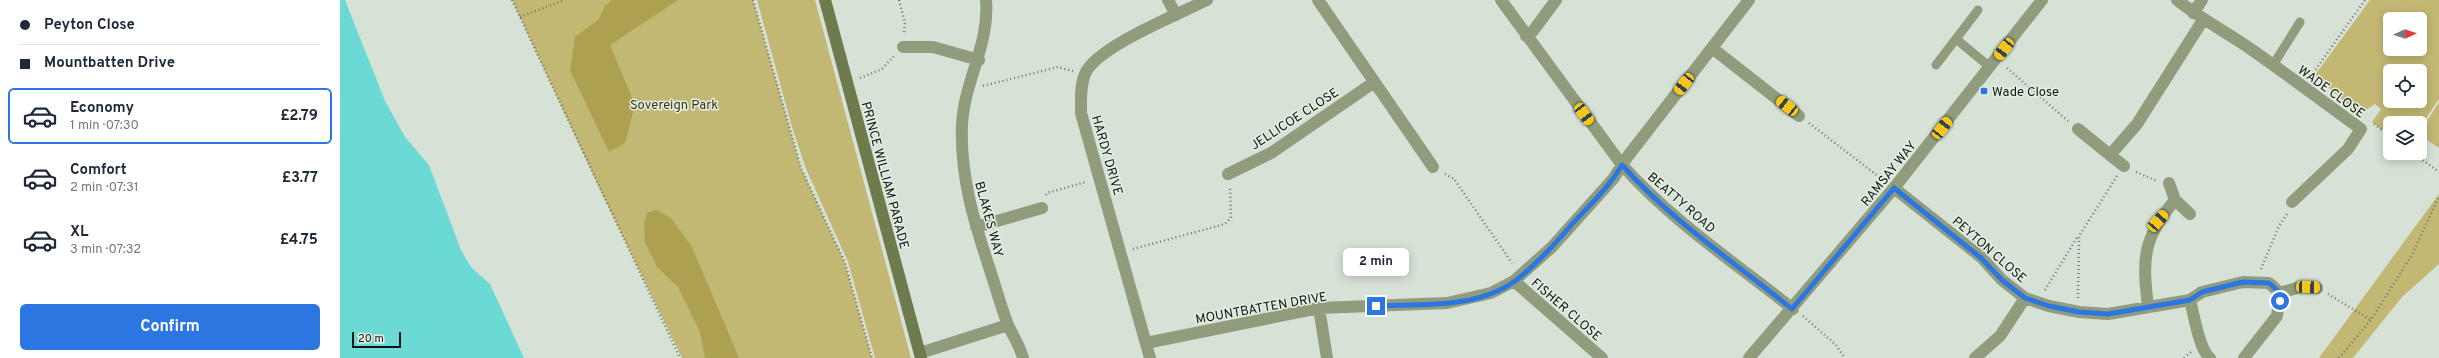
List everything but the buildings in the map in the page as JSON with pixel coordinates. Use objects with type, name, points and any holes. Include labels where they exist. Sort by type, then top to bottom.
[{"type":"street","name":"PRINCE WILLIAM PARADE","points":[[825,0],[920,356]]},
{"type":"street","name":"BLAKES WAY","points":[[986,0],[985,36],[979,60],[971,82],[962,124],[967,196],[1008,325],[1023,358]]},
{"type":"street","points":[[1168,0],[1176,15]]},
{"type":"street","name":"HARDY DRIVE","points":[[1150,358],[1081,113],[1081,90],[1085,74],[1094,59],[1116,45],[1207,0]]},
{"type":"street","points":[[1318,0],[1373,83],[1433,166]]},
{"type":"street","name":"BEATTY ROAD","points":[[1501,0],[1622,165],[1660,206],[1792,309]]},
{"type":"street","points":[[1526,36],[1534,31],[1556,0]]},
{"type":"street","name":"MOUNTBATTEN DRIVE","points":[[1146,343],[1319,308],[1447,303],[1491,293],[1517,278],[1552,247],[1613,179],[1622,165],[1749,0]]},
{"type":"street","name":"RAMSAY WAY","points":[[1749,358],[1894,188],[2042,0]]},
{"type":"street","name":"WADE CLOSE","points":[[2177,0],[2198,17],[2273,65],[2361,129],[2348,149],[2292,202]]},
{"type":"street","points":[[2110,155],[2141,118],[2198,17],[2202,0]]},
{"type":"street","points":[[903,47],[933,47],[979,60]]},
{"type":"street","points":[[1712,48],[1799,116]]},
{"type":"street","name":"JELLICOE CLOSE","points":[[1228,174],[1271,153],[1373,83]]},
{"type":"street","points":[[2078,129],[2124,166]]},
{"type":"street","points":[[2169,183],[2176,200],[2190,214]]},
{"type":"street","name":"PEYTON CLOSE","points":[[1894,188],[1981,258],[2002,280],[2030,300],[2079,312],[2108,314],[2190,300],[2202,292],[2243,282],[2257,281],[2269,283],[2280,293]]},
{"type":"street","points":[[2148,306],[2144,261],[2149,241],[2158,221],[2176,200]]},
{"type":"street","points":[[976,228],[1042,208]]},
{"type":"street","name":"FISHER CLOSE","points":[[1517,278],[1602,358]]},
{"type":"street","points":[[2244,358],[2278,316],[2280,293],[2300,287],[2317,288]]},
{"type":"street","points":[[1975,358],[2000,336],[2030,300]]},
{"type":"street","points":[[2190,300],[2200,343],[2210,358]]},
{"type":"street","points":[[1319,308],[1327,358]]},
{"type":"street","points":[[920,356],[1008,325]]},
{"type":"lane","points":[[1936,65],[1978,10]]},
{"type":"lane","points":[[2273,65],[2300,22]]},
{"type":"lane","points":[[1956,39],[1993,63]]},
{"type":"path","points":[[512,0],[680,358]]},
{"type":"path","points":[[520,18],[564,0]]},
{"type":"path","points":[[753,0],[801,168],[845,263],[872,358]]},
{"type":"path","points":[[2302,87],[2365,0]]},
{"type":"path","points":[[1993,63],[2078,129]]},
{"type":"path","points":[[971,82],[984,86],[1058,67],[1085,74]]},
{"type":"path","points":[[1799,116],[1894,188]]},
{"type":"path","points":[[2423,160],[2439,172]]},
{"type":"path","points":[[1433,166],[1454,179],[1517,278]]},
{"type":"path","points":[[2030,300],[2050,284],[2124,166],[2158,182],[2169,183]]},
{"type":"path","points":[[1120,252],[1225,224],[1231,218],[1232,210],[1228,174]]},
{"type":"path","points":[[1042,208],[1047,193],[1086,182],[1099,176]]},
{"type":"path","points":[[2339,358],[2371,320],[2413,253],[2439,196]]},
{"type":"path","points":[[2257,281],[2279,226],[2292,202]]},
{"type":"path","points":[[2079,236],[2079,312]]},
{"type":"path","points":[[2317,288],[2371,320]]},
{"type":"path","points":[[1792,309],[1836,345],[1845,358]]},
{"type":"green space","name":"Sovereign Park","points":[[512,0],[753,0],[801,168],[845,263],[872,358],[682,358],[602,194]]},
{"type":"green space","points":[[757,0],[815,0],[911,358],[875,358],[848,262],[806,169],[792,127]]},
{"type":"green space","points":[[2370,0],[2439,0],[2439,99],[2427,117],[2383,116],[2383,131],[2372,122],[2381,109],[2375,104],[2359,115],[2315,75]]},
{"type":"green space","points":[[2439,102],[2439,148],[2427,140],[2427,121]]},
{"type":"green space","points":[[2439,194],[2439,264],[2402,297],[2353,358],[2319,358]]},
{"type":"shaded area","points":[[611,0],[678,0],[610,45],[635,105],[625,143],[609,152],[570,70],[575,37],[598,20],[605,6]]},
{"type":"shaded area","points":[[657,210],[671,218],[692,247],[739,358],[705,358],[700,332],[678,287],[657,267],[645,242],[644,223],[647,213]]},
{"type":"water","points":[[340,0],[345,0],[385,101],[405,137],[429,165],[461,250],[471,267],[490,284],[524,358],[340,358]]},
{"type":"place","name":"Wade Close","points":[[1984,91]]},
{"type":"route","points":[[1376,306],[1447,303],[1471,299],[1491,293],[1514,281],[1552,247],[1613,179],[1622,165],[1660,206],[1792,309],[1894,188],[1981,258],[2002,280],[2025,298],[2049,306],[2079,312],[2108,314],[2190,300],[2202,292],[2243,282],[2257,281],[2269,283],[2280,293],[2280,301]]}]
